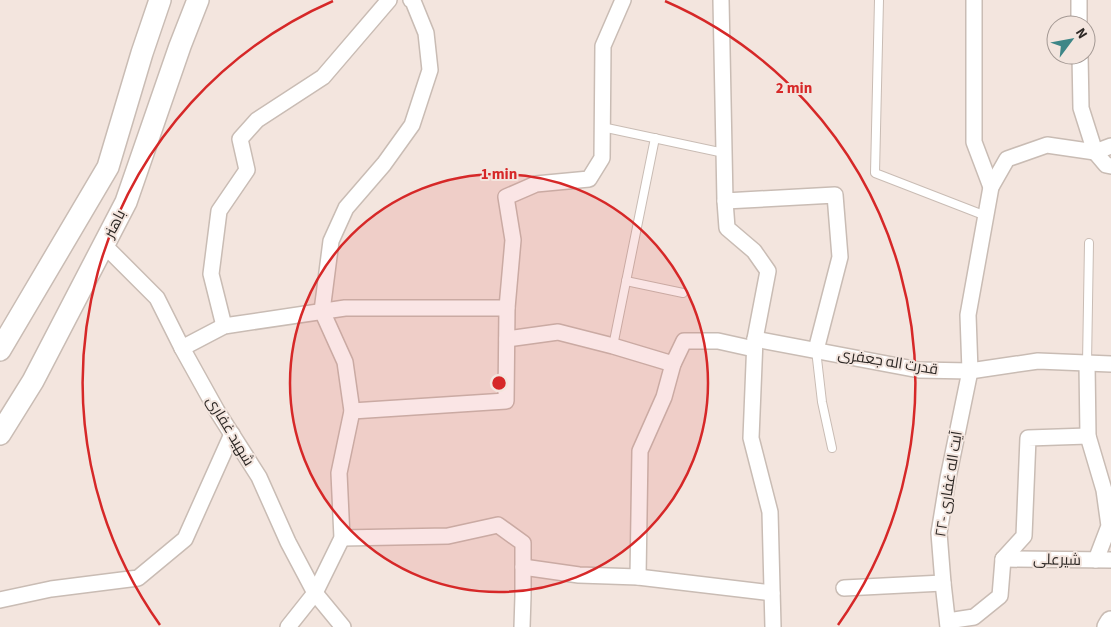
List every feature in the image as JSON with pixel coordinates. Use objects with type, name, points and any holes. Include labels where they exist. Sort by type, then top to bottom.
[{"type":"main road","points":[[0,350],[108,167],[160,0]]},
{"type":"main road","name":"باهنر","points":[[0,434],[33,381],[126,202],[180,46],[198,0]]},
{"type":"main road","points":[[1108,627],[1111,622]]},
{"type":"street","points":[[224,326],[211,274],[219,212],[247,170],[240,139],[257,120],[323,77],[389,0]]},
{"type":"street","points":[[288,627],[315,593],[342,538],[339,473],[352,411],[345,362],[322,311],[331,241],[346,208],[384,164],[412,125],[430,70],[426,33],[411,0]]},
{"type":"street","points":[[352,411],[506,400],[507,308],[513,240],[506,197],[536,184],[589,179],[602,158],[603,46],[623,0]]},
{"type":"street","points":[[721,0],[726,228],[754,251],[768,270],[755,344],[751,438],[770,512],[773,627]]},
{"type":"street","points":[[974,0],[974,142],[991,187]]},
{"type":"street","points":[[1079,0],[1079,15]]},
{"type":"street","points":[[1080,65],[1081,108],[1095,152],[1106,165],[1111,166]]},
{"type":"street","points":[[991,187],[1007,159],[1047,145],[1095,152],[1111,146]]},
{"type":"street","name":"۲۲- آیت اله غفاری","points":[[948,624],[942,583],[939,533],[970,371],[968,315],[991,187]]},
{"type":"street","points":[[725,201],[835,195],[840,257],[816,350]]},
{"type":"street","name":"شهید غفاری","points":[[104,245],[157,298],[217,411],[259,477],[288,542],[315,593],[343,627]]},
{"type":"street","points":[[182,348],[224,326],[345,308],[507,308]]},
{"type":"street","points":[[507,339],[558,332],[673,364],[664,397],[640,452],[638,577]]},
{"type":"street","name":"قدرت اله جعفری","points":[[673,364],[684,340],[718,341],[816,350],[919,370],[970,371],[1038,360],[1111,364]]},
{"type":"street","points":[[1087,364],[1088,436],[1104,490],[1109,526],[1096,560]]},
{"type":"street","points":[[0,600],[51,589],[138,578],[185,539],[232,434]]},
{"type":"street","points":[[948,624],[974,617],[1000,596],[1003,559],[1024,536],[1028,438],[1088,436]]},
{"type":"street","points":[[342,538],[448,536],[498,524],[523,543],[522,627]]},
{"type":"street","name":"شیرعلی","points":[[1003,559],[1111,560]]},
{"type":"street","points":[[523,567],[579,575],[638,577],[772,593]]},
{"type":"street","points":[[844,588],[942,583]]},
{"type":"lane","points":[[879,0],[875,173],[986,216]]},
{"type":"lane","points":[[602,127],[724,153]]},
{"type":"lane","points":[[613,346],[655,138]]},
{"type":"lane","points":[[1087,364],[1089,243]]},
{"type":"lane","points":[[626,281],[683,293]]},
{"type":"lane","points":[[816,350],[822,402],[832,448]]}]
